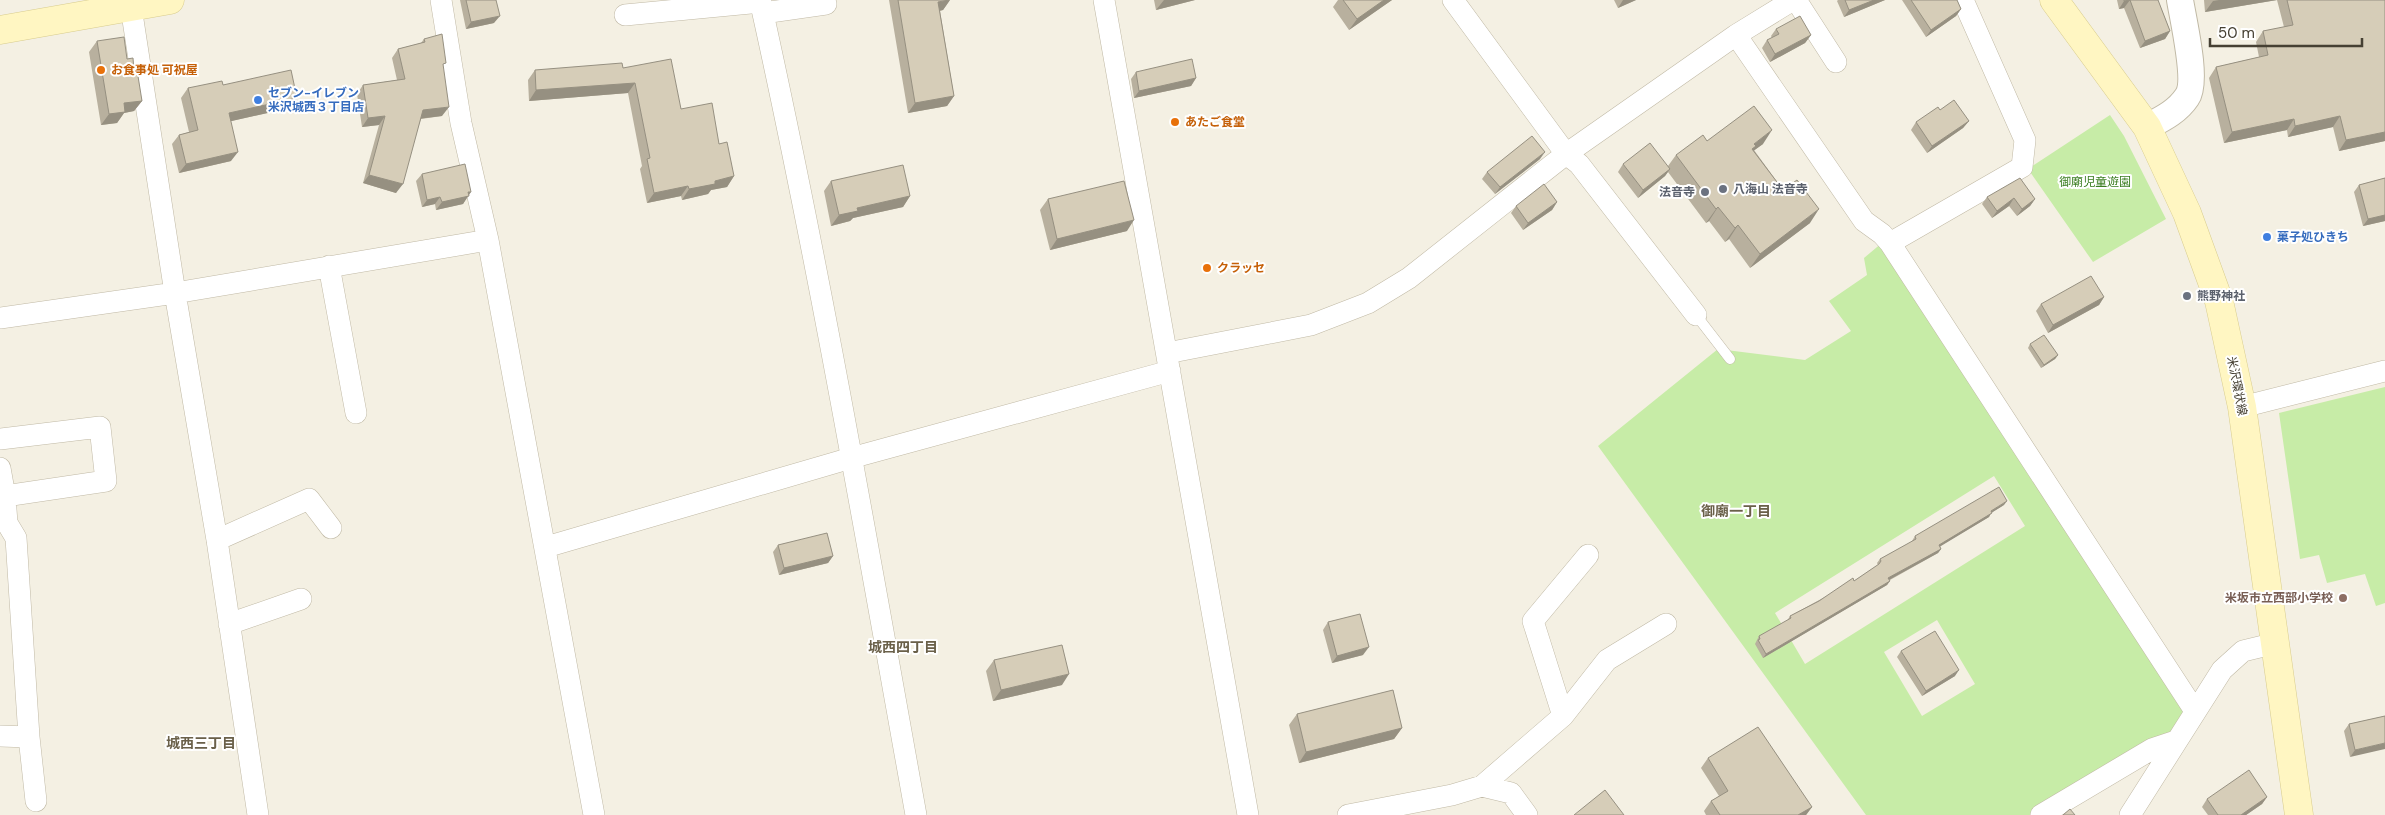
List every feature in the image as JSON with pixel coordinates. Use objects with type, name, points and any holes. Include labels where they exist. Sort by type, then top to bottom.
[{"type":"main road","points":[[0,30],[170,0]]},
{"type":"main road","name":"米沢環状線","points":[[2054,0],[2147,127],[2187,213],[2219,301],[2242,407],[2299,815]]},
{"type":"street","points":[[441,0],[461,123],[488,240],[594,815]]},
{"type":"street","points":[[1104,0],[1248,815]]},
{"type":"street","points":[[1453,0],[1566,154],[1578,164],[1696,315]]},
{"type":"street","points":[[546,547],[851,458],[1168,362],[1312,324],[1368,303],[1409,278],[1566,154],[1736,35],[1794,0],[1836,62]]},
{"type":"street","points":[[1890,243],[2022,167],[2025,140],[1963,0]]},
{"type":"street","points":[[2147,127],[2176,111],[2189,95],[2191,68],[2180,0]]},
{"type":"street","points":[[625,15],[761,5],[826,4]]},
{"type":"street","points":[[761,5],[787,122],[916,815]]},
{"type":"street","points":[[131,7],[175,293],[217,540],[258,815]]},
{"type":"street","points":[[1736,35],[1864,221],[1882,234],[1890,243],[2195,711]]},
{"type":"street","points":[[0,318],[175,293],[488,240]]},
{"type":"street","points":[[329,266],[356,413]]},
{"type":"street","points":[[2242,407],[2385,371]]},
{"type":"street","points":[[0,439],[100,428],[106,481],[6,496]]},
{"type":"street","points":[[0,468],[6,496],[7,523],[16,538],[29,737],[36,801]]},
{"type":"street","points":[[217,540],[309,499],[331,528]]},
{"type":"street","points":[[1563,716],[1533,621],[1588,555]]},
{"type":"street","points":[[229,624],[301,600]]},
{"type":"street","points":[[1348,815],[1452,796],[1482,786],[1563,716],[1607,660],[1666,624]]},
{"type":"street","points":[[2130,815],[2222,670],[2243,650],[2276,644]]},
{"type":"street","points":[[0,736],[29,737]]},
{"type":"street","points":[[2041,815],[2152,749],[2176,741]]},
{"type":"street","points":[[1482,786],[1511,793],[1528,815]]},
{"type":"lane","points":[[1696,315],[1730,359]]},
{"type":"green space","name":"御廟児童遊園","points":[[2110,115],[2124,136],[2166,219],[2093,262],[2028,169]]},
{"type":"green space","points":[[1883,242],[2192,711],[2155,757],[2058,815],[1866,815],[1598,446],[1718,349],[1805,360],[1851,331],[1829,301],[1867,275],[1864,258]],"holes":[[[1994,476],[2025,526],[1805,664],[1775,613]],[[1937,620],[1975,684],[1922,716],[1884,652]]]},
{"type":"green space","points":[[2385,387],[2385,603],[2376,606],[2365,574],[2327,583],[2319,555],[2300,559],[2279,413]]},
{"type":"building","points":[[466,0],[496,0],[500,16],[471,22]]},
{"type":"building","points":[[898,0],[949,0],[938,2],[954,96],[915,103]]},
{"type":"building","points":[[1343,0],[1384,0],[1357,19]]},
{"type":"building","points":[[1845,0],[1874,0],[1849,10]]},
{"type":"building","points":[[1911,0],[1957,0],[1961,9],[1931,30]]},
{"type":"building","points":[[2130,0],[2158,0],[2170,31],[2145,41]]},
{"type":"building","points":[[2287,0],[2385,0],[2385,132],[2346,140],[2340,116],[2295,126],[2294,119],[2232,132],[2216,67],[2268,55],[2263,31],[2293,25]]},
{"type":"building","points":[[1800,16],[1811,35],[1775,54],[1767,40],[1779,34],[1776,29]]},
{"type":"building","points":[[442,34],[446,63],[443,64],[449,107],[423,110],[403,184],[369,175],[385,116],[368,118],[363,85],[405,79],[398,49],[425,42],[424,39]]},
{"type":"building","points":[[124,37],[127,59],[133,58],[134,71],[137,70],[142,101],[124,103],[125,112],[109,114],[97,41]]},
{"type":"building","points":[[671,59],[681,109],[712,103],[719,144],[727,142],[734,176],[715,181],[715,184],[689,189],[688,186],[654,193],[647,159],[650,158],[635,83],[536,90],[535,70],[622,63],[623,68]]},
{"type":"building","points":[[1192,59],[1196,78],[1139,91],[1136,72]]},
{"type":"building","points":[[291,70],[297,98],[229,113],[238,152],[186,164],[179,135],[198,130],[188,88],[222,81],[223,85]]},
{"type":"building","points":[[1954,100],[1969,121],[1932,146],[1916,122],[1938,107],[1940,110]]},
{"type":"building","name":"法音寺","points":[[1754,106],[1772,130],[1754,144],[1756,146],[1752,149],[1783,190],[1797,180],[1819,209],[1760,254],[1738,225],[1735,228],[1718,207],[1716,209],[1676,155],[1703,135],[1707,141]]},
{"type":"building","points":[[1532,136],[1545,152],[1500,187],[1487,172]]},
{"type":"building","points":[[1650,143],[1670,169],[1643,190],[1623,164]]},
{"type":"building","points":[[465,164],[471,192],[468,192],[469,196],[442,202],[440,197],[427,200],[422,174]]},
{"type":"building","points":[[903,165],[910,196],[857,208],[858,211],[839,215],[831,181]]},
{"type":"building","points":[[2020,178],[2035,199],[2022,209],[2014,198],[1997,211],[1987,197]]},
{"type":"building","points":[[2385,178],[2385,215],[2368,219],[2359,185]]},
{"type":"building","points":[[1124,181],[1134,220],[1057,239],[1048,199]]},
{"type":"building","points":[[1544,184],[1557,202],[1528,223],[1516,206]]},
{"type":"building","points":[[2091,276],[2104,297],[2053,325],[2041,304]]},
{"type":"building","points":[[2044,335],[2058,355],[2044,365],[2030,344]]},
{"type":"building","points":[[1999,487],[2007,501],[1991,511],[1992,513],[1939,545],[1941,549],[1888,578],[1890,581],[1766,654],[1758,640],[1760,639],[1759,636],[1791,618],[1790,616],[1819,601],[1853,578],[1854,581],[1879,564],[1880,559],[1916,539],[1915,536]]},
{"type":"building","points":[[827,533],[833,556],[784,568],[778,545]]},
{"type":"building","points":[[1360,614],[1369,647],[1337,656],[1328,622]]},
{"type":"building","points":[[1935,631],[1959,670],[1926,691],[1901,651]]},
{"type":"building","points":[[1062,645],[1069,674],[1001,690],[994,660]]},
{"type":"building","points":[[1393,690],[1402,728],[1306,752],[1297,714]]},
{"type":"building","points":[[2385,716],[2385,743],[2355,750],[2349,724]]},
{"type":"building","points":[[1758,727],[1812,807],[1798,815],[1720,815],[1711,801],[1728,791],[1708,758]]},
{"type":"building","points":[[2249,770],[2267,797],[2241,815],[2218,815],[2207,799]]},
{"type":"building","points":[[1605,790],[1624,815],[1574,815]]},
{"type":"building","points":[[2070,809],[2075,815],[2063,815]]},
{"type":"place","name":"お食事処 可祝屋","points":[[101,70]]},
{"type":"place","name":"セブン-イレブン 米沢城西３丁目店","points":[[258,100]]},
{"type":"place","name":"あたご食堂","points":[[1175,122]]},
{"type":"place","name":"八海山 法音寺","points":[[1723,189]]},
{"type":"place","name":"法音寺","points":[[1705,192]]},
{"type":"place","name":"菓子処ひきち","points":[[2267,237]]},
{"type":"place","name":"クラッセ","points":[[1207,268]]},
{"type":"place","name":"熊野神社","points":[[2187,296]]},
{"type":"place","name":"米坂市立西部小学校","points":[[2343,598]]},
{"type":"district","name":"御廟一丁目","points":[[1736,511]]},
{"type":"district","name":"城西四丁目","points":[[903,647]]},
{"type":"district","name":"城西三丁目","points":[[201,743]]}]
